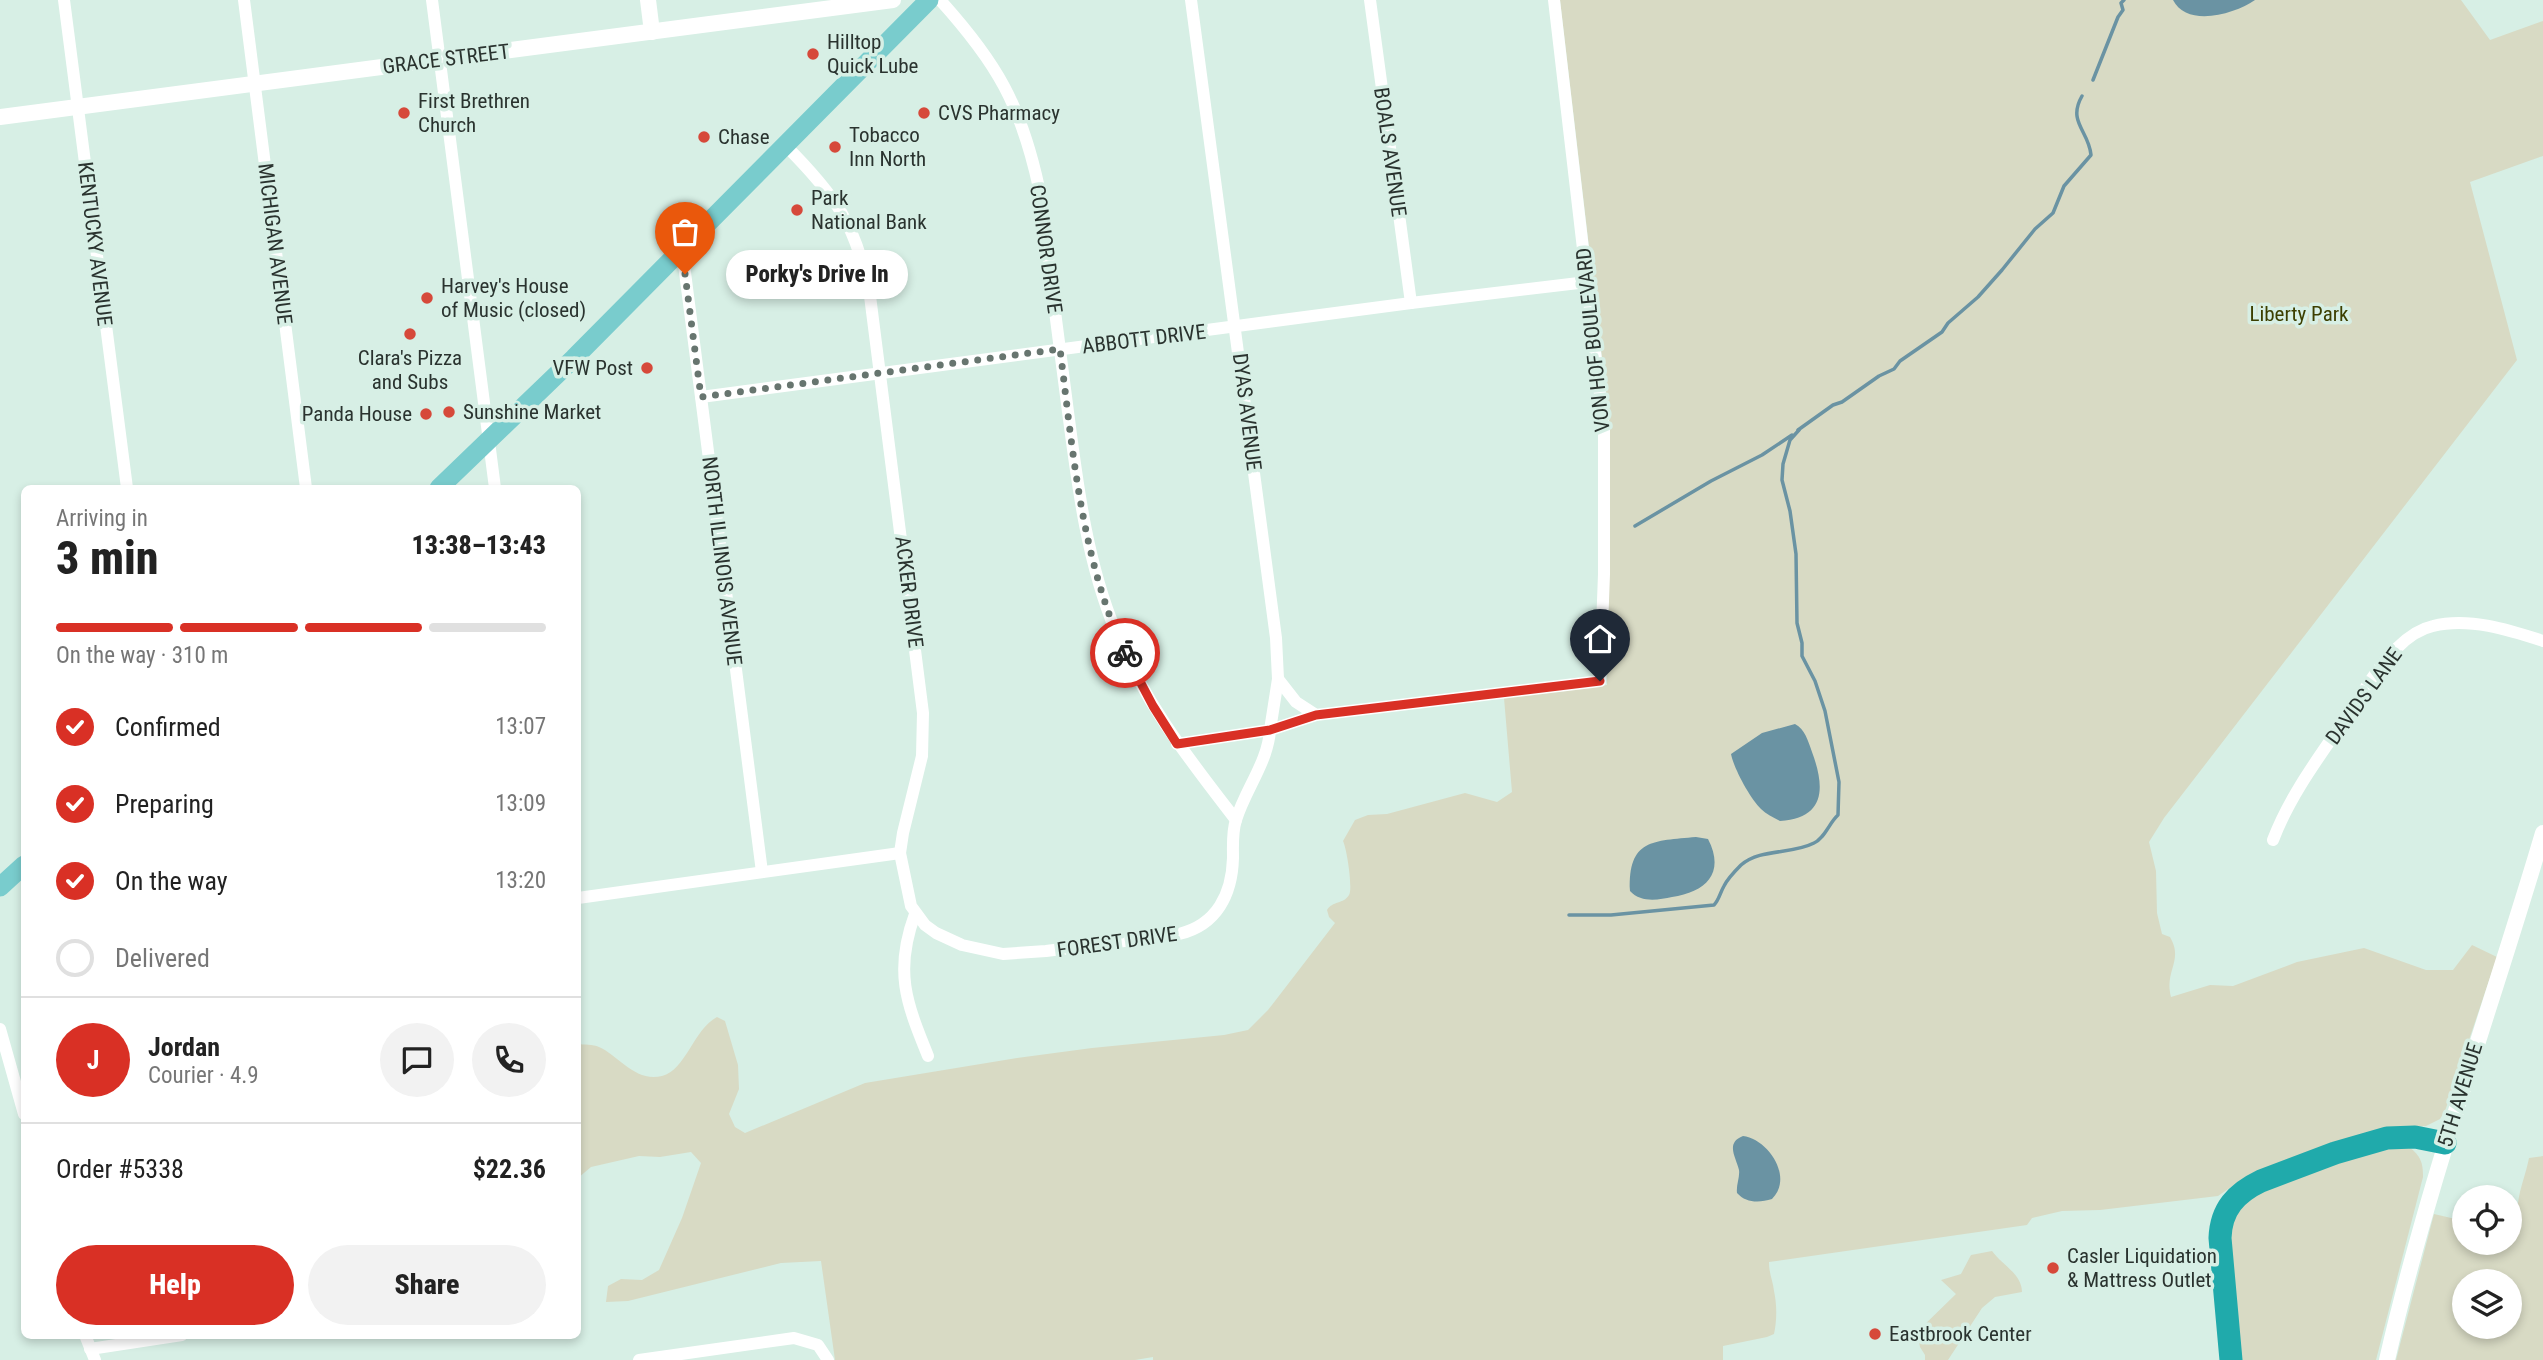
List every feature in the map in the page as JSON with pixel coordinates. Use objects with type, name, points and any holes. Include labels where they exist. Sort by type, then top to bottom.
[{"type":"highway","points":[[2231,1360],[2220,1238],[2222,1220],[2231,1202],[2248,1187],[2261,1181],[2374,1140],[2400,1136],[2445,1143]]},
{"type":"main road","points":[[442,485],[929,0]]},
{"type":"main road","points":[[0,887],[21,868]]},
{"type":"street","name":"KENTUCKY AVENUE","points":[[64,0],[127,485]]},
{"type":"street","name":"MICHIGAN AVENUE","points":[[244,0],[306,485]]},
{"type":"street","points":[[432,0],[495,485]]},
{"type":"street","points":[[648,0],[652,32]]},
{"type":"street","name":"GRACE STREET","points":[[0,117],[652,32],[793,7],[893,0]]},
{"type":"street","name":"CONNOR DRIVE","points":[[940,0],[992,64],[1009,92],[1021,121],[1039,188],[1076,479],[1100,590],[1133,670],[1161,721],[1236,820]]},
{"type":"street","name":"DYAS AVENUE","points":[[1191,0],[1276,638],[1278,679],[1270,730]]},
{"type":"street","name":"BOALS AVENUE","points":[[1370,0],[1411,303]]},
{"type":"street","name":"VON HOF BOULEVARD","points":[[1316,715],[1600,681],[1604,448],[1601,393],[1554,0]]},
{"type":"street","name":"ACKER DRIVE","points":[[785,145],[830,193],[849,223],[866,274],[881,372],[923,713],[922,756],[900,853],[915,914]]},
{"type":"street","name":"NORTH ILLINOIS AVENUE","points":[[682,249],[762,872]]},
{"type":"street","name":"ABBOTT DRIVE","points":[[701,397],[1587,282]]},
{"type":"street","name":"DAVIDS LANE","points":[[2273,840],[2284,813],[2303,781],[2371,681],[2392,653],[2405,641],[2432,626],[2457,623],[2482,625],[2543,641]]},
{"type":"street","points":[[1278,679],[1296,702],[1316,715]]},
{"type":"street","points":[[1177,744],[1270,730],[1316,715]]},
{"type":"street","name":"FOREST DRIVE","points":[[915,914],[925,925],[948,939],[974,949],[1003,954],[1188,932],[1208,921],[1222,906],[1227,895],[1232,872],[1236,820],[1267,749],[1270,730]]},
{"type":"street","name":"5TH AVENUE","points":[[2387,1360],[2408,1271],[2445,1143],[2543,833]]},
{"type":"street","points":[[581,898],[900,853]]},
{"type":"street","points":[[915,914],[904,948],[903,972],[909,1004],[928,1056]]},
{"type":"street","points":[[0,1029],[21,1103]]},
{"type":"street","points":[[92,1355],[164,1339]]},
{"type":"street","points":[[639,1360],[784,1339],[814,1342],[822,1348],[828,1360]]},
{"type":"green space","name":"Liberty Park","points":[[1560,0],[2461,0],[2490,40],[2543,21],[2543,156],[2470,182],[2517,360],[2164,818],[2149,842],[2156,871],[2157,913],[2162,934],[2170,937],[2174,945],[2171,997],[2210,985],[2233,986],[2297,962],[2364,948],[2426,970],[2453,970],[2472,945],[2497,957],[2440,1119],[2426,1126],[2388,1128],[2234,1185],[2218,1196],[2100,1210],[2062,1211],[2032,1218],[2027,1225],[1769,1262],[1776,1307],[1774,1334],[1723,1346],[1723,1360],[1153,1360],[1153,1357],[1135,1360],[835,1360],[821,1261],[781,1263],[628,1301],[606,1302],[608,1286],[621,1279],[642,1280],[659,1270],[682,1218],[701,1163],[691,1152],[660,1157],[639,1156],[591,1167],[581,1175],[581,1044],[599,1047],[644,1076],[662,1076],[677,1066],[709,1023],[717,1017],[725,1021],[738,1065],[739,1089],[729,1114],[735,1127],[745,1133],[865,1083],[1017,1058],[1248,1030],[1268,1010],[1335,923],[1327,910],[1349,895],[1349,869],[1343,841],[1355,820],[1465,793],[1497,802],[1512,792],[1504,698],[1607,685],[1609,417]]},
{"type":"green space","points":[[2409,1147],[2420,1160],[2423,1177],[2376,1360],[2240,1360],[2230,1258],[2232,1225],[2238,1211],[2248,1199],[2279,1184],[2383,1148]]},
{"type":"green space","points":[[2543,1156],[2543,1360],[2396,1360],[2434,1214],[2452,1218],[2452,1255],[2522,1255],[2522,1185],[2529,1158]]},
{"type":"green space","points":[[1992,1251],[2019,1280],[2022,1292],[1995,1297],[1982,1308],[1948,1360],[1925,1360],[1917,1332],[1956,1294],[1941,1280],[1961,1274],[1971,1255]]},
{"type":"water","points":[[2173,0],[2255,0],[2224,14],[2200,16],[2180,9]]},
{"type":"water","points":[[1795,724],[1804,732],[1809,744],[1820,788],[1814,807],[1806,814],[1780,821],[1763,811],[1752,798],[1731,754],[1762,733]]},
{"type":"water","points":[[1696,837],[1708,839],[1715,862],[1709,879],[1703,886],[1684,895],[1655,900],[1644,899],[1630,891],[1633,861],[1646,846],[1667,840]]},
{"type":"water","points":[[1743,1136],[1761,1144],[1775,1160],[1780,1180],[1772,1199],[1753,1201],[1744,1199],[1737,1193],[1739,1170],[1733,1146],[1734,1142]]},
{"type":"waterway","points":[[2093,80],[2123,10],[2121,3],[2124,0]]},
{"type":"waterway","points":[[1798,430],[1833,405],[1894,369],[1900,361],[1942,332],[1948,323],[1978,297],[2035,229],[2053,213],[2064,186],[2091,155],[2078,120],[2078,105],[2082,96]]},
{"type":"waterway","points":[[1569,915],[1611,915],[1714,905],[1727,881],[1741,865],[1758,856],[1814,843],[1838,815],[1839,782],[1825,711],[1815,681],[1802,656],[1797,623],[1796,554],[1782,480],[1783,464],[1790,440],[1799,430]]},
{"type":"waterway","points":[[1635,526],[1711,481],[1762,455],[1792,435]]},
{"type":"way so far","points":[[685,274],[701,397],[1060,349],[1076,479],[1094,568],[1125,653]]},
{"type":"place","name":"Hilltop Quick Lube","points":[[813,54]]},
{"type":"place","name":"First Brethren Church","points":[[404,113]]},
{"type":"place","name":"CVS Pharmacy","points":[[924,113]]},
{"type":"place","name":"Chase","points":[[704,137]]},
{"type":"place","name":"Tobacco Inn North","points":[[835,147]]},
{"type":"place","name":"Park National Bank","points":[[797,210]]},
{"type":"place","name":"Porky's Drive In","points":[[685,274]]},
{"type":"place","name":"Harvey's House of Music (closed)","points":[[427,298]]},
{"type":"place","name":"Clara's Pizza and Subs","points":[[410,334]]},
{"type":"place","name":"VFW Post","points":[[647,368]]},
{"type":"place","name":"Sunshine Market","points":[[449,412]]},
{"type":"place","name":"Panda House","points":[[426,414]]},
{"type":"place","name":"Casler Liquidation & Mattress Outlet","points":[[2053,1268]]},
{"type":"place","name":"Eastbrook Center","points":[[1875,1334]]},
{"type":"route","points":[[1125,653],[1161,721],[1177,744],[1270,730],[1316,715],[1600,681]]}]
